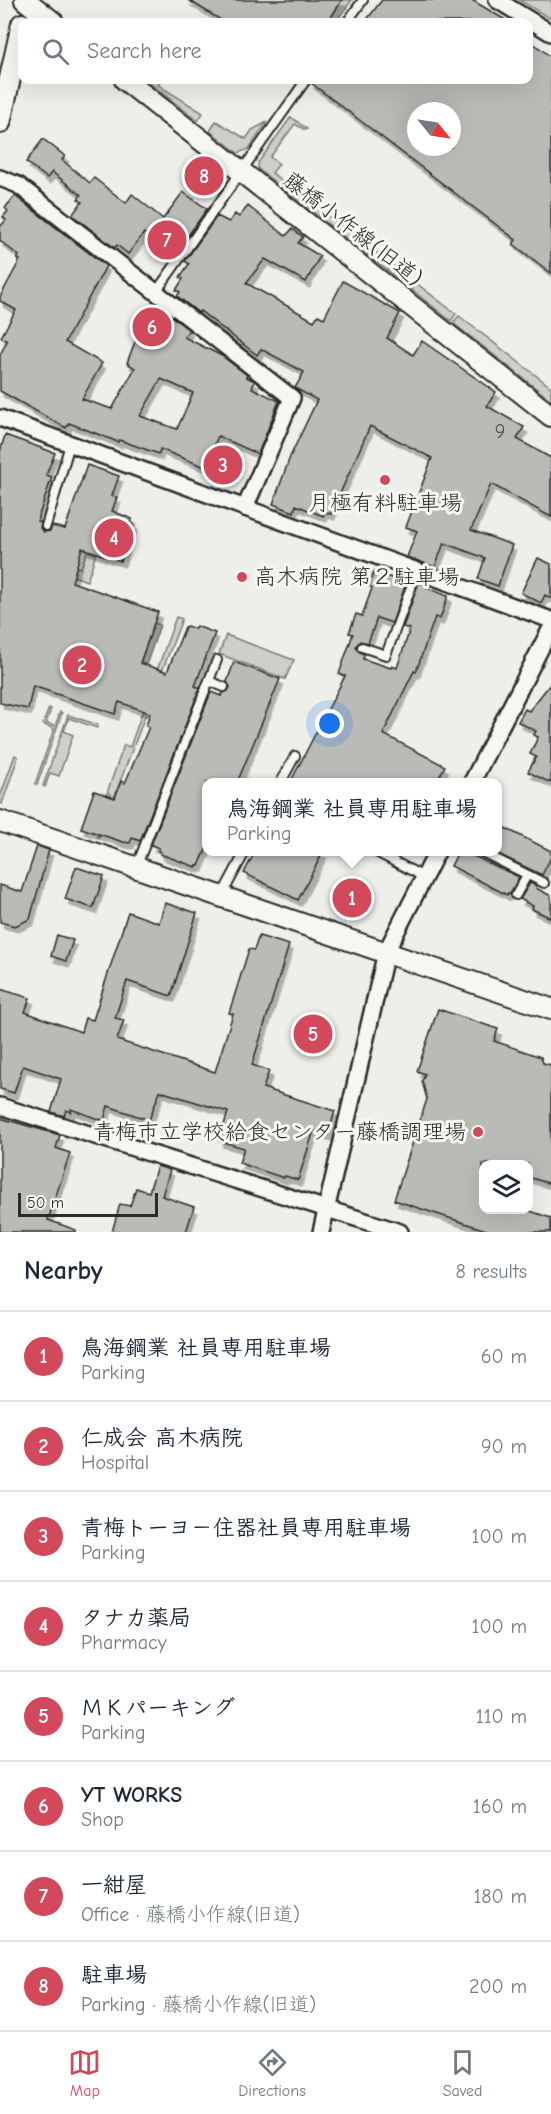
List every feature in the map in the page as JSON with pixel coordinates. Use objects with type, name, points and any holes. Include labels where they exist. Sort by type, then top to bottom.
[{"type":"street","points":[[498,0],[527,18]]},
{"type":"street","points":[[24,18],[27,1],[48,18]]},
{"type":"street","points":[[533,22],[551,33]]},
{"type":"street","points":[[0,123],[18,45]]},
{"type":"street","name":"藤橋小作線(旧道)","points":[[130,84],[551,417]]},
{"type":"street","points":[[0,178],[18,185],[292,398],[245,508]]},
{"type":"street","points":[[0,418],[551,620]]},
{"type":"street","points":[[475,778],[551,628]]},
{"type":"street","points":[[0,821],[551,1009]]},
{"type":"street","points":[[321,1232],[386,952],[435,856]]},
{"type":"street","points":[[0,1106],[400,1232]]},
{"type":"lane","points":[[350,18],[363,0]]},
{"type":"lane","points":[[156,292],[303,84]]},
{"type":"lane","points":[[46,526],[69,444]]},
{"type":"lane","points":[[362,647],[386,655],[417,571]]},
{"type":"lane","points":[[136,867],[217,660]]},
{"type":"lane","points":[[209,681],[225,687]]},
{"type":"lane","points":[[284,778],[295,756]]},
{"type":"lane","points":[[222,896],[243,856]]},
{"type":"lane","points":[[384,856],[424,877]]},
{"type":"lane","points":[[490,856],[544,883]]},
{"type":"lane","points":[[516,895],[527,874]]},
{"type":"shaded area","points":[[342,0],[352,0],[339,18],[331,18]]},
{"type":"shaded area","points":[[519,0],[551,0],[551,19]]},
{"type":"shaded area","points":[[151,84],[159,84],[203,113],[198,121]]},
{"type":"shaded area","points":[[291,117],[307,129],[295,124],[270,157],[279,164],[272,173],[402,272],[397,278],[258,169],[258,163]]},
{"type":"shaded area","points":[[216,121],[246,139],[252,130],[267,122],[249,149],[238,153],[210,131]]},
{"type":"shaded area","points":[[416,283],[456,314],[451,321],[411,289]]},
{"type":"shaded area","points":[[459,316],[551,387],[551,400],[453,323]]},
{"type":"shaded area","points":[[0,544],[81,568],[87,551],[96,554],[87,581],[0,550]]},
{"type":"shaded area","points":[[176,617],[182,619],[99,837],[97,836],[111,794],[107,793],[124,745],[130,747]]},
{"type":"shaded area","points":[[154,623],[160,625],[135,697],[129,695]]},
{"type":"shaded area","points":[[226,635],[294,660],[285,679],[219,654]]},
{"type":"shaded area","points":[[49,708],[51,709],[46,723],[55,726],[60,712],[62,713],[37,785],[35,784],[54,729],[43,724]]},
{"type":"shaded area","points":[[68,715],[98,725],[97,728],[69,718],[64,731],[73,735],[59,776],[50,773],[45,787],[43,786]]},
{"type":"shaded area","points":[[15,755],[18,757],[2,804],[0,797]]},
{"type":"building","points":[[188,0],[342,0],[331,18],[217,18]]},
{"type":"building","points":[[382,0],[472,0],[502,18],[368,18]]},
{"type":"building","points":[[533,43],[551,57],[551,273],[513,244],[516,240],[312,84],[533,84]]},
{"type":"building","points":[[43,139],[65,156],[62,160],[90,183],[94,178],[126,203],[132,194],[163,219],[183,192],[207,209],[175,254],[144,233],[128,254],[117,245],[115,248],[72,215],[82,202],[78,199],[81,195],[52,172],[47,178],[26,162]]},
{"type":"building","points":[[15,196],[106,266],[65,342],[102,363],[82,399],[112,409],[135,368],[127,363],[150,314],[163,322],[167,313],[189,330],[184,337],[222,356],[247,375],[246,377],[255,381],[252,388],[279,401],[258,454],[218,436],[205,467],[160,449],[159,454],[119,440],[118,442],[69,423],[66,428],[0,391],[0,355],[7,341],[1,337],[16,310],[0,301],[0,297],[20,260],[17,259],[19,256],[0,241],[0,227],[6,220],[3,217],[8,211],[5,208]],"holes":[[[161,379],[193,393],[177,429],[140,416]]]},
{"type":"building","points":[[248,206],[286,236],[292,229],[303,237],[298,243],[320,256],[306,282],[265,259],[246,283],[314,321],[318,315],[324,318],[343,281],[400,313],[387,338],[413,355],[422,341],[496,392],[487,406],[524,427],[517,439],[551,458],[551,517],[491,484],[471,530],[512,545],[498,586],[478,579],[485,558],[444,543],[435,567],[407,557],[417,531],[406,527],[432,458],[370,426],[331,514],[325,512],[323,516],[296,505],[294,512],[273,504],[290,457],[317,400],[295,388],[304,372],[261,349],[257,355],[177,296],[180,292],[176,290],[183,279],[180,277],[189,264],[185,261],[217,216],[229,222],[235,214],[239,217]]},
{"type":"building","points":[[5,435],[55,453],[46,475],[52,477],[37,521],[41,522],[40,528],[44,532],[50,531],[52,526],[65,529],[87,465],[119,476],[112,496],[117,497],[112,511],[132,519],[131,523],[134,524],[121,561],[82,548],[72,582],[158,612],[140,663],[167,672],[185,627],[195,629],[196,626],[215,633],[195,686],[200,688],[140,841],[132,838],[130,843],[123,842],[81,828],[94,791],[115,798],[121,781],[125,783],[149,727],[146,726],[150,713],[119,702],[115,714],[33,686],[28,709],[0,703],[0,452]]},
{"type":"building","points":[[538,558],[551,564],[551,598],[545,595],[541,603],[521,593]]},
{"type":"building","points":[[374,572],[398,580],[400,575],[408,578],[392,623],[377,618],[368,643],[360,641],[356,646],[358,651],[364,654],[363,659],[391,668],[392,666],[397,668],[410,629],[403,627],[419,582],[429,585],[427,588],[448,596],[440,619],[435,617],[416,672],[414,671],[383,734],[445,766],[439,778],[293,778],[345,676],[339,674],[353,634],[349,633],[356,614],[362,616],[372,588],[369,586]]},
{"type":"building","points":[[234,662],[280,679],[239,778],[202,778],[203,856],[199,866],[196,867],[160,854],[159,848],[151,845],[211,692],[221,696],[230,687],[227,682]]},
{"type":"building","points":[[551,683],[551,783],[528,772],[536,757],[530,754],[538,737],[534,735],[536,731],[518,722],[525,709],[529,711]]},
{"type":"building","points":[[505,828],[551,851],[551,857],[542,875],[502,856],[502,834]]},
{"type":"building","points":[[37,846],[49,850],[30,919],[15,926],[0,922],[0,885],[22,892]]},
{"type":"building","points":[[253,856],[321,856],[298,900],[244,873]]},
{"type":"building","points":[[456,856],[474,856],[519,877],[510,894],[507,895],[451,866]]},
{"type":"building","points":[[76,867],[104,876],[93,908],[65,899]]},
{"type":"building","points":[[530,883],[551,896],[551,918],[532,909],[533,906],[520,899]]},
{"type":"building","points":[[165,903],[197,913],[171,996],[127,981],[115,1018],[124,1020],[117,1040],[215,1072],[233,1014],[229,1013],[249,949],[254,950],[259,936],[289,945],[252,1065],[269,1071],[263,1088],[335,1111],[328,1135],[314,1130],[298,1180],[285,1176],[284,1178],[239,1163],[244,1148],[219,1141],[228,1112],[160,1091],[149,1120],[108,1106],[104,1120],[71,1109],[71,1112],[66,1110],[64,1116],[51,1112],[61,1079],[23,1066],[14,1093],[0,1089],[0,989],[30,998],[25,1012],[81,1032],[85,1018],[93,1020],[128,912],[159,923]]},
{"type":"building","points":[[57,935],[73,940],[66,961],[51,956]]},
{"type":"building","name":"青梅市立学校給食センター藤橋調理場","points":[[438,1009],[498,1029],[494,1041],[541,1057],[543,1063],[551,1065],[551,1184],[533,1179],[533,1160],[479,1160],[479,1214],[533,1214],[533,1212],[551,1218],[551,1232],[492,1232],[394,1200],[427,1099],[422,1081],[425,1074],[417,1071]]},
{"type":"building","points":[[0,1118],[60,1135],[56,1148],[70,1153],[48,1220],[76,1230],[76,1232],[0,1232]]},
{"type":"building","points":[[157,1166],[170,1170],[162,1196],[194,1207],[186,1232],[112,1232],[120,1204],[130,1206],[136,1188],[149,1192]]},
{"type":"place","name":"駐車場","points":[[204,176]]},
{"type":"place","name":"一紺屋","points":[[167,240]]},
{"type":"place","name":"YT WORKS","points":[[152,327]]},
{"type":"place","name":"青梅トーヨ－住器社員専用駐車場","points":[[223,465]]},
{"type":"place","name":"月極有料駐車場","points":[[385,480]]},
{"type":"place","name":"タナカ薬局","points":[[114,538]]},
{"type":"place","name":"高木病院 第２駐車場","points":[[242,577]]},
{"type":"place","name":"仁成会 高木病院","points":[[82,665]]},
{"type":"place","name":"鳥海鋼業 社員専用駐車場","points":[[352,898]]},
{"type":"place","name":"ＭＫパーキング","points":[[313,1034]]},
{"type":"place","name":"青梅市立学校給食センター藤橋調理場","points":[[478,1132]]}]
